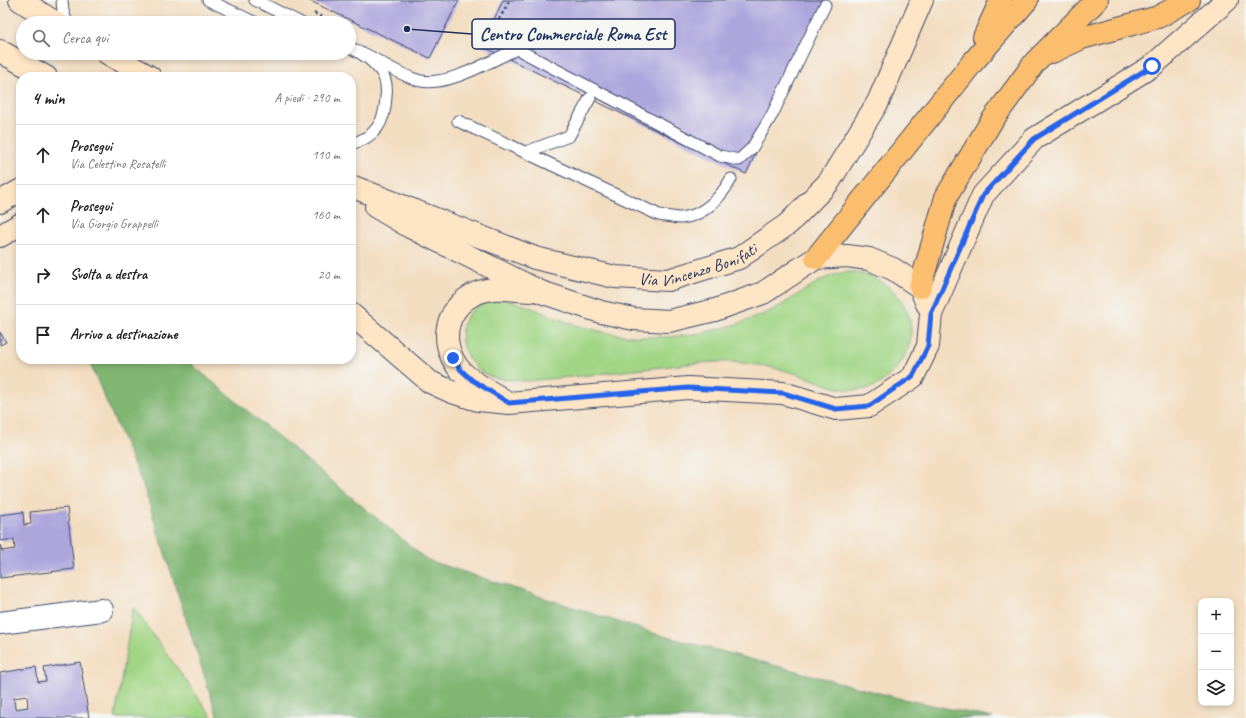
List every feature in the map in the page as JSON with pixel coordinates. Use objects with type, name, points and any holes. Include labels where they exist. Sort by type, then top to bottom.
[{"type":"highway","points":[[973,62],[1001,0]]},
{"type":"highway","points":[[816,258],[973,62],[1027,0]]},
{"type":"highway","points":[[920,287],[946,197],[991,122],[1035,62],[1097,0]]},
{"type":"highway","points":[[1035,62],[1082,38],[1158,17],[1188,0]]},
{"type":"main road","points":[[20,0],[44,12]]},
{"type":"main road","name":"Via Vincenzo Bonifati","points":[[356,188],[535,258],[615,277],[668,280],[739,258],[788,224],[829,182],[878,102],[922,0]]},
{"type":"main road","points":[[356,318],[430,382],[452,392],[478,400],[509,403],[688,388],[783,393],[836,409],[869,406],[913,376],[928,346],[931,314],[983,195],[1034,139],[1152,66],[1227,0]]},
{"type":"main road","points":[[3,53],[25,72]]},
{"type":"main road","points":[[3,53],[37,72]]},
{"type":"main road","points":[[120,60],[141,72]]},
{"type":"main road","points":[[0,202],[16,193]]},
{"type":"main road","points":[[356,196],[410,227],[541,292],[601,312],[634,318],[669,321],[715,310],[763,293],[816,258],[847,256],[869,259],[894,269],[920,287],[931,314]]},
{"type":"main road","points":[[0,236],[16,227]]},
{"type":"main road","points":[[509,403],[472,380],[461,370],[453,358],[447,344],[447,326],[457,306],[477,293],[494,289],[541,292]]},
{"type":"street","points":[[0,623],[102,610]]},
{"type":"lane","points":[[62,0],[65,16]]},
{"type":"lane","points":[[208,0],[241,16]]},
{"type":"lane","points":[[255,0],[287,16]]},
{"type":"lane","points":[[356,50],[420,81],[440,82],[517,49],[720,156],[739,160],[752,148],[772,114],[825,5]]},
{"type":"lane","points":[[356,143],[362,141],[373,132],[380,124],[386,113],[387,90],[382,74],[365,54]]},
{"type":"lane","points":[[526,152],[569,136],[590,98]]},
{"type":"lane","points":[[458,121],[659,215],[682,218],[707,209],[726,188],[731,178]]},
{"type":"path","points":[[482,50],[510,0]]},
{"type":"green space","points":[[852,272],[870,276],[886,285],[898,296],[906,310],[911,325],[910,342],[904,358],[892,373],[877,385],[867,389],[847,390],[829,386],[786,371],[734,362],[714,362],[526,381],[506,380],[491,377],[480,371],[469,359],[463,345],[462,329],[470,312],[479,305],[495,300],[517,303],[580,326],[612,334],[645,337],[679,336],[716,330],[747,321],[776,308],[822,280],[841,273]]},
{"type":"green space","points":[[90,364],[191,364],[427,560],[656,634],[894,697],[993,718],[218,718],[144,488]]},
{"type":"green space","points":[[133,607],[213,718],[115,718]]},
{"type":"building","points":[[308,0],[459,0],[430,58],[356,23],[356,16],[342,16]]},
{"type":"building","points":[[503,0],[828,0],[746,174],[482,46]]},
{"type":"building","points":[[0,332],[6,342],[0,345]]},
{"type":"building","points":[[67,508],[74,569],[0,578],[0,545],[2,551],[15,549],[14,539],[0,541],[0,515],[23,512],[24,525],[31,524],[30,512]]},
{"type":"building","points":[[80,662],[89,718],[0,718],[0,673],[36,667],[38,682],[46,681],[44,668]],"holes":[[[27,696],[28,707],[15,709],[14,698]]]},
{"type":"place","name":"Centro Commerciale Roma Est","points":[[407,29]]},
{"type":"route","points":[[453,358],[461,370],[472,380],[509,403],[688,388],[783,393],[836,409],[869,406],[913,376],[928,346],[931,314],[983,195],[1034,139],[1152,66]]}]
